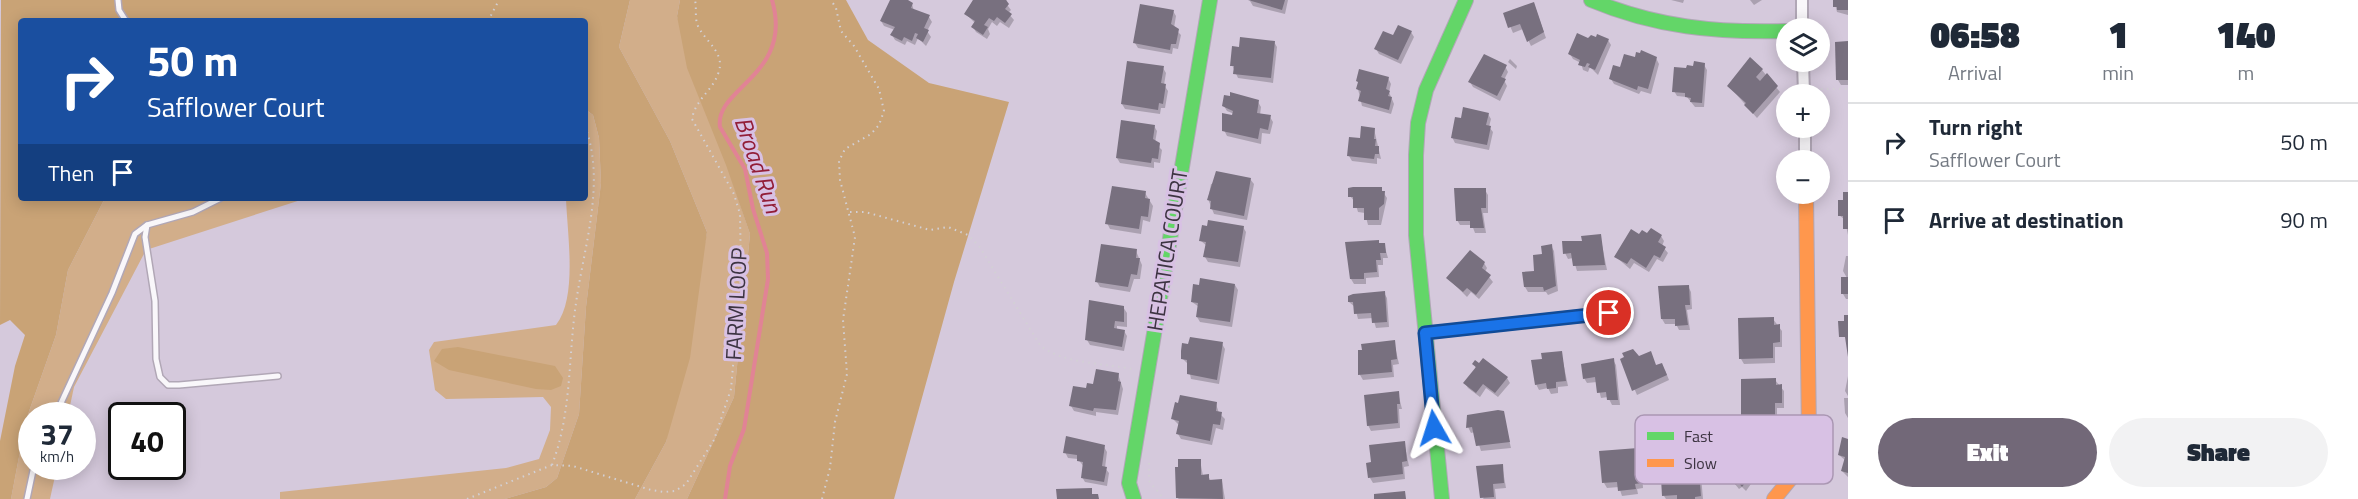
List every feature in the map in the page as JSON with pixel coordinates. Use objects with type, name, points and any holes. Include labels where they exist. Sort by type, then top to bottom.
[{"type":"street","name":"HEPATICA COURT","points":[[1134,499],[1129,483],[1210,0]]},
{"type":"street","points":[[1442,499],[1416,234],[1418,123],[1426,90],[1466,0]]},
{"type":"street","points":[[1591,0],[1625,15],[1685,30],[1740,33],[1776,31]]},
{"type":"street","points":[[1802,0],[1802,18]]},
{"type":"street","points":[[1806,204],[1811,415]]},
{"type":"street","points":[[1425,333],[1609,313]]},
{"type":"street","points":[[1774,499],[1786,484]]},
{"type":"lane","points":[[118,0],[119,10],[124,18]]},
{"type":"lane","points":[[61,402],[112,293],[135,234],[147,225],[193,212],[215,201]]},
{"type":"lane","points":[[147,225],[145,237],[155,302],[156,360],[160,377],[168,385],[179,385],[278,376]]},
{"type":"lane","points":[[27,499],[31,480]]},
{"type":"path","points":[[490,18],[499,0]]},
{"type":"path","name":"FARM LOOP","points":[[467,499],[552,465],[573,466],[651,490],[675,491],[686,484],[714,440],[730,389],[740,297],[740,214],[734,194],[692,119],[693,110],[713,86],[720,71],[719,57],[698,27],[695,0]]},
{"type":"path","points":[[822,499],[830,468],[835,422],[847,374],[843,320],[855,237],[840,180],[839,161],[845,149],[871,134],[879,126],[884,102],[854,46],[841,31],[836,8],[831,0]]},
{"type":"path","points":[[1830,90],[1848,89]]},
{"type":"path","points":[[552,465],[567,413],[575,305],[593,202],[591,148],[588,137]]},
{"type":"path","points":[[850,212],[865,212],[930,230],[948,227],[968,235],[979,246],[1040,345],[1047,351],[1060,356],[1148,371]]},
{"type":"shaded area","points":[[1,0],[630,0],[619,47],[670,141],[707,232],[690,358],[666,442],[635,499],[505,499],[546,487],[557,478],[579,414],[586,307],[601,183],[599,138],[593,115],[588,111],[588,18],[18,18],[18,201],[103,201],[68,270],[56,335],[32,402],[18,402],[18,462],[11,499],[0,499],[0,441],[15,366],[25,335],[10,320],[0,325]]},
{"type":"shaded area","points":[[630,0],[680,0],[677,16],[750,234],[734,397],[687,499],[635,499],[666,442],[707,232],[670,141],[619,47]]},
{"type":"shaded area","points":[[680,0],[846,0],[868,40],[929,83],[1009,102],[954,282],[894,499],[687,499],[734,397],[750,234],[726,165],[687,68],[677,16]]},
{"type":"shaded area","points":[[588,111],[593,115],[599,138],[601,183],[586,307],[579,414],[557,478],[546,487],[505,499],[280,499],[280,492],[506,468],[539,459],[550,430],[551,407],[543,397],[446,399],[435,390],[429,350],[434,342],[556,325],[563,313],[567,298],[569,246],[566,201],[588,201]]},
{"type":"shaded area","points":[[103,201],[298,201],[146,250],[74,387],[71,402],[32,402],[56,335],[68,270]]},
{"type":"shaded area","points":[[458,347],[555,366],[563,378],[561,386],[551,390],[536,389],[449,370],[434,361],[442,349]]},
{"type":"shaded area","points":[[18,462],[18,480],[54,480],[50,499],[11,499]]},
{"type":"building","points":[[890,0],[908,0],[913,3],[911,8],[930,15],[924,28],[929,30],[923,42],[916,38],[918,34],[915,33],[912,41],[904,37],[902,41],[890,35],[895,27],[880,21]]},
{"type":"building","points":[[973,0],[1006,0],[1009,4],[1005,9],[1012,14],[1005,23],[997,17],[994,21],[989,18],[984,25],[988,27],[983,35],[971,27],[975,21],[964,14]]},
{"type":"building","points":[[1248,0],[1285,0],[1282,10]]},
{"type":"building","points":[[1833,0],[1848,0],[1848,10],[1837,10],[1837,7],[1833,7]]},
{"type":"building","points":[[1534,2],[1544,32],[1527,42],[1520,24],[1508,28],[1503,13]]},
{"type":"building","points":[[1140,4],[1174,10],[1171,24],[1179,29],[1176,44],[1171,44],[1170,50],[1133,43]]},
{"type":"building","points":[[1398,25],[1412,31],[1398,60],[1374,49],[1383,31],[1393,35]]},
{"type":"building","points":[[1577,33],[1588,38],[1591,35],[1596,37],[1597,34],[1609,39],[1595,70],[1588,67],[1590,64],[1587,63],[1585,67],[1578,65],[1580,60],[1568,54]]},
{"type":"building","points":[[1240,37],[1275,41],[1271,78],[1233,74],[1234,66],[1230,66],[1232,46],[1239,47]]},
{"type":"building","points":[[1848,41],[1848,80],[1836,80],[1835,42]]},
{"type":"building","points":[[1641,50],[1657,57],[1648,89],[1638,86],[1637,90],[1609,79],[1613,65],[1620,67],[1624,54],[1635,57],[1636,52],[1640,53]]},
{"type":"building","points":[[1484,54],[1507,65],[1501,77],[1506,79],[1497,96],[1468,82]]},
{"type":"building","points":[[1750,57],[1763,69],[1756,77],[1760,81],[1767,73],[1776,84],[1776,88],[1753,114],[1744,105],[1746,103],[1727,86]]},
{"type":"building","points":[[1127,61],[1164,66],[1161,83],[1166,84],[1163,104],[1159,103],[1158,110],[1121,104]]},
{"type":"building","points":[[1694,61],[1705,63],[1702,103],[1690,102],[1691,98],[1685,97],[1685,93],[1672,92],[1674,67],[1693,66]]},
{"type":"building","points":[[1359,69],[1389,77],[1386,89],[1390,91],[1388,96],[1392,97],[1389,110],[1358,101],[1361,91],[1356,89]]},
{"type":"building","points":[[1230,92],[1259,100],[1257,113],[1271,115],[1268,130],[1260,128],[1258,139],[1222,131],[1222,113],[1232,115],[1233,111],[1222,106],[1224,95],[1230,96]]},
{"type":"building","points":[[1463,107],[1489,113],[1486,125],[1491,126],[1487,145],[1451,138],[1455,117],[1461,118]]},
{"type":"building","points":[[1121,120],[1155,125],[1153,139],[1160,143],[1158,159],[1152,158],[1151,163],[1116,158]]},
{"type":"building","points":[[1361,126],[1375,128],[1375,146],[1379,146],[1379,154],[1375,154],[1374,159],[1347,156],[1349,137],[1360,138]]},
{"type":"building","points":[[1216,171],[1251,178],[1244,216],[1210,209],[1211,201],[1207,200]]},
{"type":"building","points":[[1112,186],[1146,191],[1145,198],[1150,199],[1148,217],[1141,216],[1139,229],[1105,224]]},
{"type":"building","points":[[1382,187],[1382,191],[1385,191],[1384,204],[1379,208],[1379,220],[1364,220],[1364,208],[1353,208],[1353,197],[1348,197],[1348,188]]},
{"type":"building","points":[[1454,188],[1486,188],[1486,208],[1481,208],[1484,228],[1470,228],[1470,221],[1456,221]]},
{"type":"building","points":[[1843,192],[1848,192],[1848,229],[1843,229],[1843,216],[1838,216],[1838,200],[1843,200]]},
{"type":"building","points":[[1208,220],[1244,226],[1238,262],[1203,257],[1206,242],[1199,241],[1202,225],[1207,226]]},
{"type":"building","points":[[1651,228],[1662,235],[1658,242],[1666,247],[1660,258],[1654,255],[1646,268],[1631,258],[1627,264],[1614,257],[1631,229],[1639,234],[1642,230],[1647,233]]},
{"type":"building","points":[[1601,234],[1605,265],[1573,266],[1571,253],[1563,254],[1562,241],[1582,241],[1581,236]]},
{"type":"building","points":[[1379,240],[1379,243],[1385,243],[1386,253],[1380,253],[1381,260],[1376,260],[1377,272],[1364,273],[1364,279],[1350,279],[1345,242]]},
{"type":"building","points":[[1101,244],[1137,249],[1136,258],[1140,258],[1137,275],[1131,274],[1128,287],[1095,282]]},
{"type":"building","points":[[1552,244],[1556,286],[1544,291],[1543,287],[1524,287],[1522,272],[1534,271],[1533,255],[1542,254],[1541,246]]},
{"type":"building","points":[[1470,250],[1485,262],[1482,268],[1491,275],[1476,295],[1467,288],[1463,292],[1446,278]]},
{"type":"building","points":[[1841,277],[1848,277],[1848,294],[1841,294]]},
{"type":"building","points":[[1200,278],[1235,284],[1230,322],[1196,317],[1198,303],[1191,302],[1193,284],[1199,285]]},
{"type":"building","points":[[1689,285],[1690,305],[1685,305],[1688,325],[1675,326],[1675,319],[1661,319],[1658,286]]},
{"type":"building","points":[[1385,291],[1387,322],[1372,323],[1371,313],[1354,314],[1353,302],[1348,302],[1348,296],[1353,294]]},
{"type":"building","points":[[1089,300],[1124,306],[1124,322],[1115,321],[1114,328],[1125,330],[1122,347],[1085,340]]},
{"type":"building","points":[[1844,315],[1848,315],[1848,357],[1845,337],[1839,337],[1838,321],[1844,321]]},
{"type":"building","points":[[1774,317],[1774,325],[1780,324],[1780,342],[1773,343],[1773,358],[1739,359],[1738,318]]},
{"type":"building","points":[[1190,337],[1223,342],[1217,380],[1187,374],[1187,360],[1181,359],[1181,351],[1182,343],[1188,344]]},
{"type":"building","points":[[1395,340],[1397,359],[1391,360],[1392,372],[1358,375],[1358,350],[1362,350],[1361,344]]},
{"type":"building","points":[[1633,349],[1639,356],[1651,351],[1656,365],[1662,363],[1667,375],[1632,391],[1620,359],[1624,357],[1622,353]]},
{"type":"building","points":[[1562,351],[1566,381],[1556,382],[1556,388],[1547,389],[1546,383],[1535,385],[1531,360],[1542,359],[1541,353]]},
{"type":"building","points":[[1483,358],[1508,377],[1495,393],[1483,384],[1476,393],[1463,383],[1476,367],[1472,364],[1475,360],[1479,363]]},
{"type":"building","points":[[1614,358],[1618,400],[1607,400],[1606,392],[1597,393],[1595,377],[1583,379],[1581,364]]},
{"type":"building","points":[[1096,369],[1119,373],[1118,381],[1121,382],[1116,410],[1094,408],[1093,411],[1069,406],[1073,386],[1086,388],[1087,383],[1093,384]]},
{"type":"building","points":[[1776,378],[1776,385],[1782,384],[1782,403],[1775,403],[1775,415],[1741,415],[1741,379]]},
{"type":"building","points":[[1399,391],[1398,423],[1367,426],[1364,395]]},
{"type":"building","points":[[1180,395],[1217,402],[1216,411],[1222,412],[1220,425],[1213,424],[1210,441],[1176,434],[1179,421],[1171,419],[1175,402],[1178,403]]},
{"type":"building","points":[[1504,411],[1510,442],[1476,446],[1472,427],[1466,428],[1467,415]]},
{"type":"building","points":[[1066,436],[1105,445],[1102,466],[1107,467],[1104,482],[1081,478],[1083,462],[1077,461],[1077,455],[1063,453]]},
{"type":"building","points":[[1842,437],[1848,439],[1848,473],[1841,471],[1845,457],[1838,455]]},
{"type":"building","points":[[1405,441],[1407,461],[1402,462],[1403,474],[1368,478],[1366,463],[1371,462],[1369,445]]},
{"type":"building","points":[[1635,448],[1636,489],[1618,491],[1617,482],[1602,483],[1599,451]]},
{"type":"building","points":[[1178,459],[1201,459],[1201,475],[1209,474],[1209,480],[1222,479],[1223,499],[1176,498],[1175,467],[1178,467]]},
{"type":"building","points":[[1503,464],[1504,483],[1493,484],[1494,497],[1480,498],[1476,466]]},
{"type":"building","points":[[1661,484],[1700,484],[1701,496],[1695,499],[1677,499],[1677,495],[1662,496]]},
{"type":"building","points":[[1092,488],[1092,494],[1098,494],[1099,499],[1057,499],[1056,489]]},
{"type":"building","points":[[1405,491],[1406,499],[1374,499],[1374,494]]},
{"type":"waterway","name":"Broad Run","points":[[725,499],[730,466],[744,429],[768,279],[767,253],[753,209],[745,169],[720,127],[721,113],[764,63],[772,46],[776,25],[772,0]]},
{"type":"traffic: fast","points":[[1134,499],[1129,483],[1210,0]]},
{"type":"traffic: fast","points":[[1442,499],[1416,235],[1416,155],[1418,123],[1426,90],[1466,0]]},
{"type":"traffic: fast","points":[[1591,0],[1639,17],[1663,22],[1735,31],[1776,31]]},
{"type":"traffic: slow","points":[[1806,204],[1809,415]]},
{"type":"traffic: slow","points":[[1774,499],[1786,484]]},
{"type":"route","points":[[1434,428],[1425,333],[1609,313]]}]
